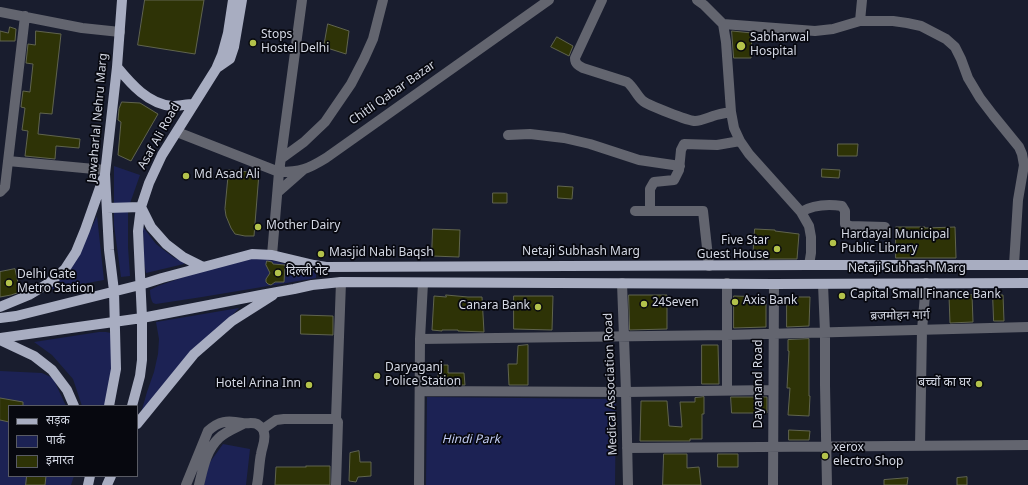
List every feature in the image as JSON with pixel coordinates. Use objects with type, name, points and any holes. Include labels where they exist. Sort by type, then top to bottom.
[{"type":"main road","name":"Jawaharlal Nehru Marg","points":[[109,405],[116,369],[114,291],[109,250],[105,172],[117,67],[122,0]]},
{"type":"main road","name":"Asaf Ali Road","points":[[142,318],[138,231],[141,207],[149,183],[162,155],[216,69],[222,55],[228,33],[233,0]]},
{"type":"main road","name":"Asaf Ali Road","points":[[216,69],[230,59],[234,47],[242,0]]},
{"type":"main road","points":[[117,67],[130,83],[156,102],[172,106],[194,104]]},
{"type":"main road","points":[[0,307],[29,295],[49,283],[65,269],[76,252],[105,172]]},
{"type":"main road","points":[[107,208],[141,207],[151,227],[166,244],[183,257],[203,267]]},
{"type":"main road","name":"Netaji Subhash Marg","points":[[0,318],[16,316],[140,285],[252,254],[272,255],[326,267],[1028,265]]},
{"type":"main road","name":"Netaji Subhash Marg","points":[[0,339],[96,324],[115,323],[277,293],[312,284],[341,282],[727,284],[1028,283]]},
{"type":"main road","points":[[138,423],[194,354],[232,321],[277,293]]},
{"type":"main road","points":[[132,405],[140,376],[142,360],[142,318]]},
{"type":"main road","points":[[0,339],[34,356],[52,370],[67,390],[74,405]]},
{"type":"street","points":[[272,255],[279,172],[302,0]]},
{"type":"street","points":[[282,158],[304,142],[325,122],[351,84],[373,39],[383,0]]},
{"type":"street","name":"Chitli Qabar Bazar","points":[[177,132],[279,172],[304,170],[326,158],[549,0]]},
{"type":"street","points":[[602,0],[575,58],[577,65],[627,82],[633,86],[638,97],[644,102],[686,120],[703,120],[712,116],[731,112]]},
{"type":"street","points":[[697,0],[704,5],[722,24],[726,42],[731,112],[734,128],[740,141],[749,154],[801,212],[809,226],[811,237],[809,265]]},
{"type":"street","points":[[860,21],[862,0]]},
{"type":"street","points":[[0,12],[82,28],[120,32]]},
{"type":"street","points":[[0,192],[5,187],[25,16]]},
{"type":"street","points":[[722,24],[816,30],[833,29],[860,21],[893,21],[921,26],[946,39],[955,48],[968,78],[980,98],[1019,147],[1026,162],[1018,200],[1014,266]]},
{"type":"street","points":[[508,135],[530,134],[564,138],[590,144],[638,160],[680,166]]},
{"type":"street","points":[[650,211],[650,189],[654,182],[674,180],[679,170],[681,150],[684,144],[717,144],[740,141]]},
{"type":"street","points":[[8,161],[105,172]]},
{"type":"street","points":[[278,192],[304,170]]},
{"type":"street","points":[[801,212],[808,208],[833,205],[842,206],[845,211],[845,224],[850,226],[885,227]]},
{"type":"street","points":[[635,211],[703,211],[709,266]]},
{"type":"street","points":[[336,485],[338,422],[336,419],[341,282]]},
{"type":"street","points":[[419,485],[420,339],[423,283]]},
{"type":"street","name":"Medical Association Road","points":[[622,283],[628,485]]},
{"type":"street","points":[[920,446],[922,330],[926,283]]},
{"type":"street","points":[[727,284],[727,390]]},
{"type":"street","name":"Dayanand Road","points":[[773,485],[774,284]]},
{"type":"street","points":[[823,284],[827,485]]},
{"type":"street","name":"ब्रजमोहन मार्ग","points":[[420,339],[727,335],[1028,327]]},
{"type":"street","points":[[420,391],[626,392],[773,390]]},
{"type":"street","points":[[263,429],[276,420],[336,419]]},
{"type":"street","points":[[186,485],[208,431],[220,422],[229,421],[243,424]]},
{"type":"street","points":[[199,485],[208,454],[219,438],[243,424],[256,423],[263,429],[265,434],[257,485]]},
{"type":"street","points":[[627,448],[1028,445]]},
{"type":"green space","points":[[114,166],[140,175],[128,209],[130,276],[121,277],[114,225]]},
{"type":"green space","points":[[97,216],[104,280],[48,290],[57,282],[89,233]]},
{"type":"green space","points":[[143,227],[156,244],[173,257],[184,262],[184,264],[146,273],[144,263]]},
{"type":"green space","points":[[259,257],[316,272],[316,278],[156,304],[153,303],[150,296],[150,290],[158,286],[215,266]]},
{"type":"green space","points":[[239,308],[141,413],[158,354],[159,339],[156,322]]},
{"type":"green space","points":[[99,332],[111,333],[118,346],[106,405],[82,405],[73,379],[52,355],[34,342]]},
{"type":"green space","points":[[0,371],[42,373],[53,378],[66,405],[8,405],[8,477],[74,477],[71,485],[0,485]]},
{"type":"green space","name":"Hindi Park","points":[[427,397],[616,399],[615,485],[426,485]]},
{"type":"green space","points":[[223,444],[250,449],[246,485],[204,485],[208,465]]},
{"type":"building","points":[[145,0],[204,0],[195,54],[138,45]]},
{"type":"building","points":[[328,24],[349,31],[346,54],[324,47]]},
{"type":"building","points":[[10,27],[16,29],[15,41],[0,41],[0,31],[8,33]]},
{"type":"building","points":[[36,31],[61,34],[52,114],[40,113],[38,134],[80,139],[79,148],[56,146],[55,159],[25,156],[28,131],[22,130],[25,108],[21,107],[23,91],[30,92],[33,64],[26,63],[28,44],[35,45]]},
{"type":"building","points":[[732,31],[752,33],[751,58],[734,58]]},
{"type":"building","points":[[557,37],[573,46],[569,56],[551,47]]},
{"type":"building","points":[[122,102],[140,103],[158,114],[131,161],[118,155],[121,122],[118,120],[119,109]]},
{"type":"building","points":[[838,144],[858,144],[857,156],[838,156]]},
{"type":"building","points":[[822,169],[840,170],[839,178],[822,177]]},
{"type":"building","points":[[229,170],[259,173],[254,236],[235,234],[226,216],[225,209]]},
{"type":"building","points":[[558,186],[573,187],[572,199],[558,198]]},
{"type":"building","points":[[493,193],[507,193],[507,203],[493,203]]},
{"type":"building","points":[[896,227],[955,227],[956,258],[896,258]]},
{"type":"building","points":[[433,229],[460,230],[459,257],[432,256]]},
{"type":"building","points":[[755,229],[775,230],[799,234],[797,259],[753,259]]},
{"type":"building","name":"दिल्ली गेट","points":[[267,261],[272,262],[273,264],[285,265],[284,282],[275,282],[271,285],[266,282],[266,279],[270,273],[266,265]]},
{"type":"building","name":"Delhi Gate Metro Station","points":[[15,269],[20,292],[0,297],[0,272]]},
{"type":"building","points":[[446,295],[482,297],[484,332],[432,330],[434,296],[446,297]]},
{"type":"building","points":[[629,295],[667,295],[667,329],[630,330]]},
{"type":"building","points":[[972,295],[973,322],[950,323],[949,296]]},
{"type":"building","points":[[993,295],[1003,295],[1004,321],[994,321]]},
{"type":"building","points":[[514,296],[553,296],[552,330],[514,329]]},
{"type":"building","points":[[734,296],[766,297],[766,327],[734,328]]},
{"type":"building","points":[[787,297],[810,297],[809,326],[787,327]]},
{"type":"building","points":[[301,315],[333,316],[333,335],[301,334]]},
{"type":"building","points":[[809,339],[809,416],[788,415],[790,388],[787,388],[789,351],[788,340]]},
{"type":"building","points":[[528,345],[528,385],[509,385],[508,364],[517,364],[518,346]]},
{"type":"building","points":[[702,345],[718,345],[719,384],[702,384]]},
{"type":"building","points":[[439,365],[448,365],[448,373],[464,373],[465,385],[438,385]]},
{"type":"building","points":[[704,397],[702,439],[690,439],[690,441],[640,441],[641,401],[667,401],[669,426],[682,427],[680,402],[695,402],[695,398]]},
{"type":"building","points":[[731,397],[767,397],[767,413],[732,413]]},
{"type":"building","points":[[0,398],[23,402],[23,405],[8,405],[8,422],[0,420]]},
{"type":"building","points":[[789,430],[810,431],[809,440],[789,440]]},
{"type":"building","points":[[359,451],[360,462],[371,462],[371,476],[358,477],[356,482],[349,481],[350,453]]},
{"type":"building","points":[[664,454],[687,454],[687,468],[699,467],[701,485],[663,485]]},
{"type":"building","points":[[718,454],[738,454],[738,467],[718,467]]},
{"type":"building","points":[[330,466],[330,485],[275,485],[276,467]]},
{"type":"building","points":[[27,477],[46,477],[45,485],[26,485]]},
{"type":"building","points":[[967,477],[967,485],[957,485],[957,478]]},
{"type":"building","points":[[908,478],[907,485],[884,485],[884,480]]},
{"type":"place","name":"Stops Hostel Delhi","points":[[253,43]]},
{"type":"place","name":"Sabharwal Hospital","points":[[741,46]]},
{"type":"place","name":"Md Asad Ali","points":[[186,176]]},
{"type":"place","name":"Mother Dairy","points":[[258,227]]},
{"type":"place","name":"Hardayal Municipal Public Library","points":[[833,243]]},
{"type":"place","name":"Five Star Guest House","points":[[777,249]]},
{"type":"place","name":"Masjid Nabi Baqsh","points":[[321,254]]},
{"type":"place","name":"दिल्ली गेट","points":[[278,273]]},
{"type":"place","name":"Delhi Gate Metro Station","points":[[9,283]]},
{"type":"place","name":"Capital Small Finance Bank","points":[[842,296]]},
{"type":"place","name":"Axis Bank","points":[[735,302]]},
{"type":"place","name":"24Seven","points":[[644,304]]},
{"type":"place","name":"Canara Bank","points":[[538,307]]},
{"type":"place","name":"Daryaganj Police Station","points":[[377,376]]},
{"type":"place","name":"बच्चों का घर","points":[[979,384]]},
{"type":"place","name":"Hotel Arina Inn","points":[[309,385]]},
{"type":"place","name":"xerox electro Shop","points":[[825,456]]}]
